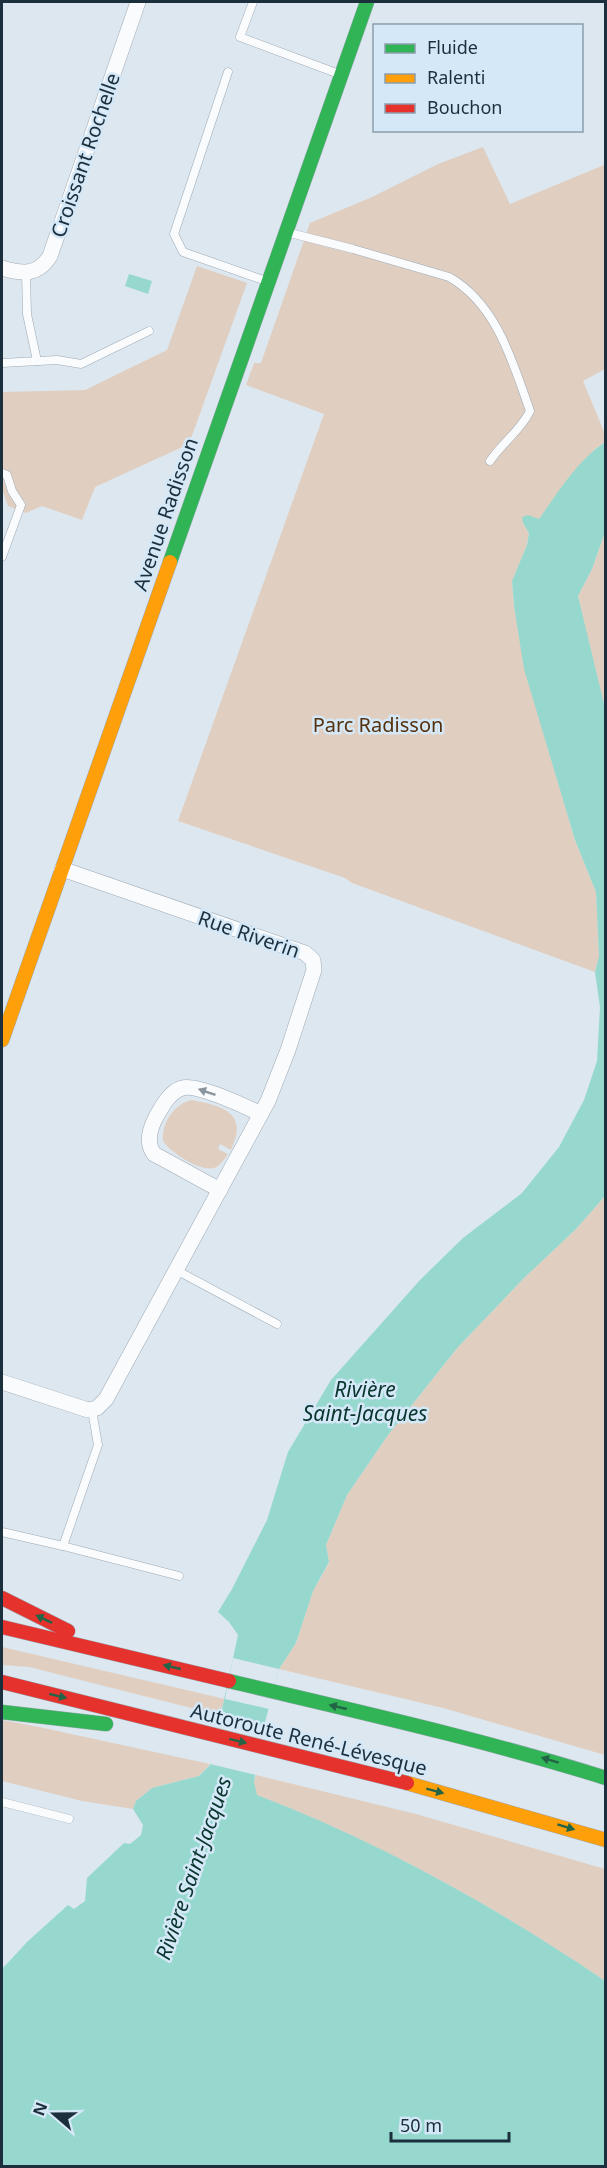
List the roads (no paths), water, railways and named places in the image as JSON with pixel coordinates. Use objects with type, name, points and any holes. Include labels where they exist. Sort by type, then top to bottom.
[{"type":"main road","name":"Avenue Radisson","points":[[2,1039],[367,2]]},
{"type":"main road","points":[[2,1598],[116,1654]]},
{"type":"main road","name":"Autoroute René-Lévesque","points":[[2,1627],[489,1743],[606,1778]]},
{"type":"main road","name":"Autoroute René-Lévesque","points":[[2,1682],[508,1810],[606,1840]]},
{"type":"main road","points":[[2,1712],[215,1736]]},
{"type":"street","name":"Croissant Rochelle","points":[[26,273],[39,268],[50,256],[138,2]]},
{"type":"street","points":[[2,268],[26,273]]},
{"type":"street","name":"Rue Riverin","points":[[62,868],[310,956],[315,964],[276,1081],[261,1114],[111,1391],[100,1405],[92,1410]]},
{"type":"street","points":[[220,1190],[158,1157],[151,1149],[149,1136],[160,1110],[176,1091],[190,1087],[238,1103],[261,1114]]},
{"type":"street","points":[[2,1382],[74,1407],[92,1410]]},
{"type":"lane","points":[[253,2],[240,37],[341,75]]},
{"type":"lane","points":[[228,72],[174,234],[183,252],[268,281]]},
{"type":"lane","points":[[285,232],[449,277],[460,283],[478,300],[506,345],[530,411],[524,422],[490,461]]},
{"type":"lane","points":[[26,273],[27,315],[37,361]]},
{"type":"lane","points":[[2,363],[57,360],[81,364],[149,331]]},
{"type":"lane","points":[[2,473],[7,476],[12,491],[21,505],[2,557]]},
{"type":"lane","points":[[176,1270],[277,1324]]},
{"type":"lane","points":[[63,1546],[98,1445],[92,1410]]},
{"type":"lane","points":[[2,1532],[179,1576]]},
{"type":"lane","points":[[2,1802],[69,1819]]},
{"type":"water","points":[[129,274],[152,281],[148,294],[125,286]]},
{"type":"water","name":"Rivière Saint-Jacques","points":[[605,442],[605,532],[592,569],[578,596],[606,712],[605,1196],[576,1229],[524,1278],[458,1347],[388,1435],[347,1495],[326,1545],[329,1562],[313,1591],[296,1643],[279,1669],[264,1726],[254,1782],[257,1795],[348,1833],[436,1878],[522,1927],[605,1981],[605,2166],[2,2166],[2,1969],[27,1942],[68,1905],[74,1909],[85,1901],[87,1878],[124,1843],[130,1844],[141,1835],[143,1825],[133,1809],[136,1801],[152,1788],[199,1776],[210,1765],[238,1635],[218,1612],[267,1520],[288,1452],[331,1380],[420,1280],[463,1238],[522,1193],[559,1147],[584,1100],[597,1061],[600,1007],[595,972],[599,956],[596,892],[575,840],[524,669],[512,581],[527,545],[529,533],[522,517],[528,515],[539,519],[577,467]]},
{"type":"park label","name":"Parc Radisson","points":[[378,724]]}]
